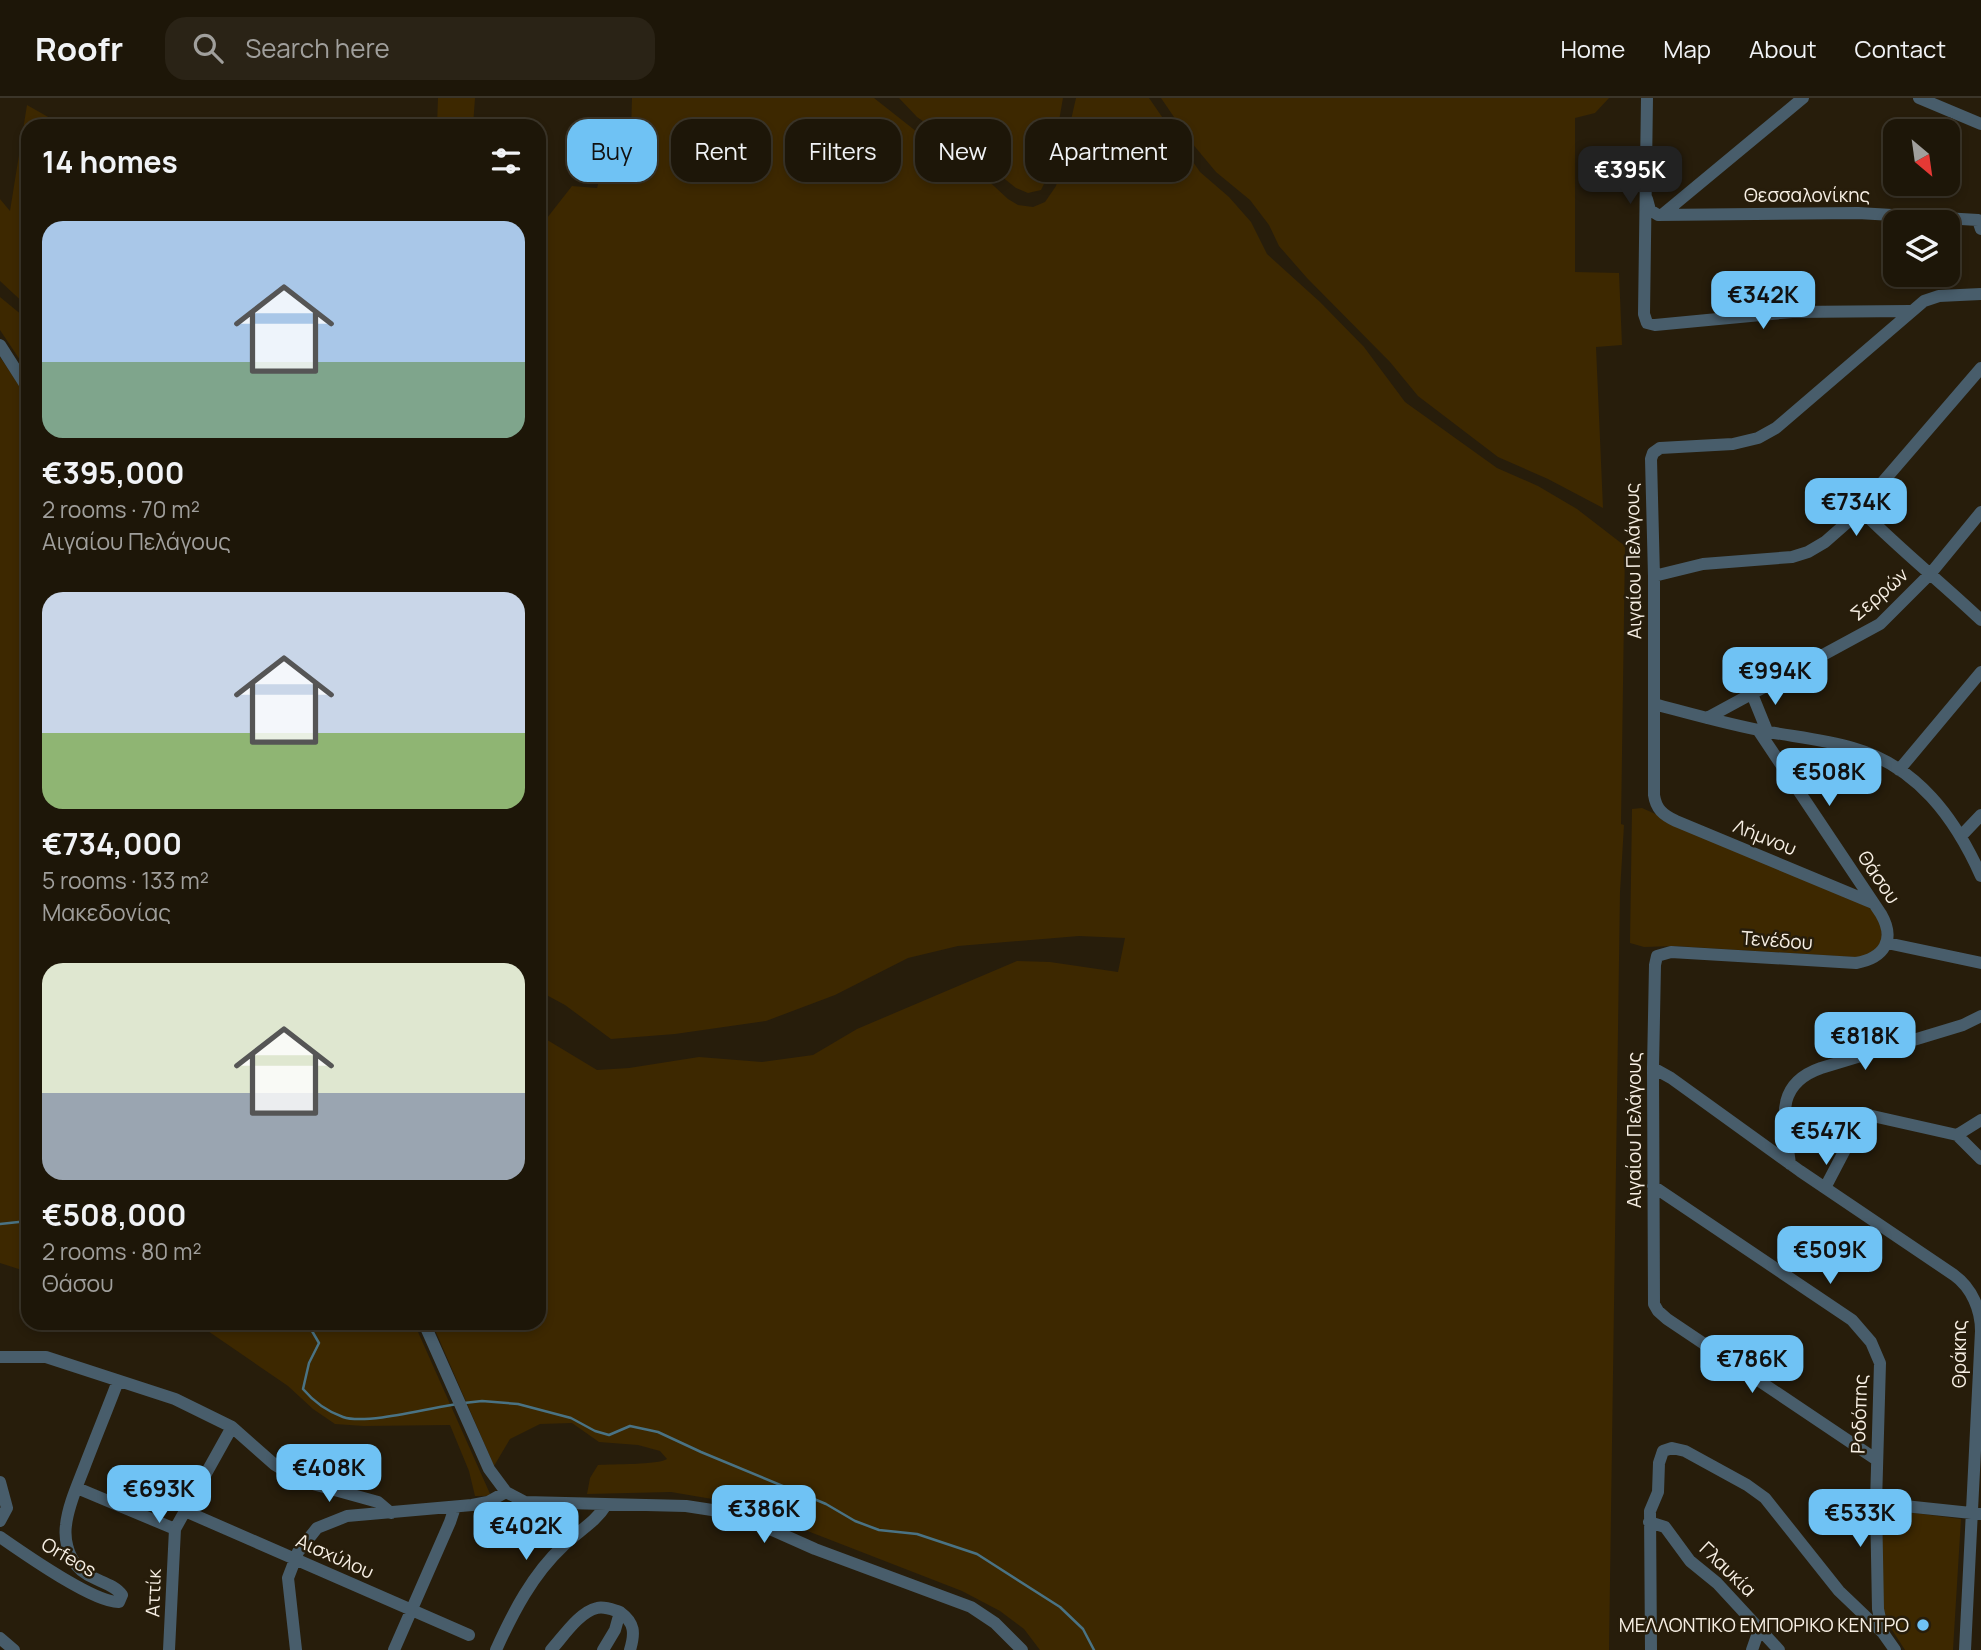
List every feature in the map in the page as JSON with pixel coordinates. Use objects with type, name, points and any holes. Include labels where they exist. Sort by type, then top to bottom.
[{"type":"street","points":[[1647,198],[1650,210],[1663,215],[1802,98]]},
{"type":"street","points":[[1919,98],[1981,124]]},
{"type":"street","points":[[1649,100],[1644,314],[1647,323],[1655,325],[1792,312],[1910,311],[1932,297],[1981,294]]},
{"type":"street","name":"Θεσσαλονίκης","points":[[1663,215],[1858,213],[1979,224]]},
{"type":"street","name":"Αιγαίου Πελάγους","points":[[1654,795],[1654,576],[1650,462],[1653,453],[1666,447],[1715,447],[1741,443],[1776,428],[1910,311]]},
{"type":"street","points":[[0,345],[21,378]]},
{"type":"street","points":[[1654,576],[1703,564],[1780,559],[1802,554],[1831,538],[1860,509],[1981,368]]},
{"type":"street","points":[[1860,509],[1895,544],[1931,573],[1981,620]]},
{"type":"street","name":"Σερρών","points":[[1707,718],[1876,627],[1899,608],[1981,513]]},
{"type":"street","points":[[1899,769],[1981,672]]},
{"type":"street","name":"Θάσου","points":[[1752,694],[1763,730],[1887,926],[1887,943]]},
{"type":"street","points":[[1654,704],[1707,718],[1854,748],[1899,769],[1936,800],[1961,835],[1981,876]]},
{"type":"street","name":"Λήμνου","points":[[1654,795],[1657,808],[1670,818],[1873,903]]},
{"type":"street","points":[[1961,835],[1981,815]]},
{"type":"street","points":[[1887,943],[1981,963]]},
{"type":"street","name":"Τενέδου","points":[[1658,956],[1671,952],[1857,963],[1877,956],[1887,943]]},
{"type":"street","name":"Αιγαίου Πελάγους","points":[[1658,956],[1655,965],[1653,1068],[1654,1306],[1667,1319],[1877,1460]]},
{"type":"street","points":[[1790,1164],[1785,1104],[1789,1091],[1799,1079],[1814,1070],[1981,1016]]},
{"type":"street","name":"Θράκης","points":[[1653,1068],[1959,1278],[1974,1299],[1981,1322],[1977,1513],[1965,1650]]},
{"type":"street","points":[[1826,1186],[1861,1120],[1871,1115],[1956,1135],[1981,1159]]},
{"type":"street","points":[[1956,1135],[1981,1120]]},
{"type":"street","name":"Ροδόπης","points":[[1653,1186],[1852,1320],[1876,1350],[1880,1363],[1876,1503],[1878,1613],[1883,1633]]},
{"type":"street","points":[[427,1330],[489,1469],[506,1492],[525,1502],[699,1508],[760,1524],[815,1549],[971,1607],[995,1623],[1023,1650]]},
{"type":"street","points":[[0,1357],[46,1357],[175,1399],[232,1427],[275,1465],[293,1476],[378,1502],[391,1513]]},
{"type":"street","points":[[118,1381],[77,1488],[175,1529]]},
{"type":"street","name":"Αττίκ","points":[[169,1650],[172,1639],[175,1529],[232,1427]]},
{"type":"street","points":[[1651,1650],[1651,1508],[1658,1486],[1659,1460],[1669,1448],[1678,1448],[1761,1494],[1842,1595],[1883,1633],[1895,1650]]},
{"type":"street","points":[[0,1482],[8,1508],[0,1521]]},
{"type":"street","name":"Orfeos","points":[[0,1538],[59,1576],[109,1601],[118,1602],[122,1595],[118,1590],[81,1570],[69,1552],[66,1525],[77,1488]]},
{"type":"street","points":[[296,1650],[288,1578],[294,1558],[310,1535],[325,1524],[347,1516],[488,1502],[506,1492]]},
{"type":"street","points":[[1876,1503],[1977,1513]]},
{"type":"street","points":[[496,1650],[525,1593],[542,1568],[564,1544],[595,1521],[606,1505]]},
{"type":"street","points":[[394,1650],[450,1522],[454,1507]]},
{"type":"street","name":"Αισχύλου","points":[[185,1511],[469,1635]]},
{"type":"street","name":"Γλαυκία","points":[[1650,1522],[1665,1527],[1690,1561],[1717,1583],[1779,1650]]},
{"type":"street","points":[[551,1650],[586,1614],[597,1608],[620,1612],[632,1625],[634,1630],[631,1650]]},
{"type":"street","points":[[603,1650],[615,1630],[620,1612]]},
{"type":"street","points":[[1752,1650],[1760,1627]]},
{"type":"street","points":[[0,1638],[14,1650]]},
{"type":"shaded area","points":[[438,98],[475,98],[474,119],[437,119]]},
{"type":"shaded area","points":[[632,98],[874,98],[901,119],[785,119],[785,182],[901,182],[901,119],[915,130],[915,182],[990,182],[1018,205],[1033,207],[1045,202],[1057,182],[1192,182],[1192,160],[1200,172],[1229,197],[1251,222],[1267,254],[1364,347],[1405,402],[1497,468],[1538,486],[1577,509],[1625,546],[1621,824],[1624,825],[1620,892],[1609,1650],[1040,1650],[1024,1629],[1000,1611],[962,1591],[774,1518],[724,1501],[671,1492],[587,1494],[590,1478],[598,1465],[667,1459],[660,1451],[638,1445],[599,1442],[572,1423],[540,1424],[510,1439],[494,1466],[435,1330],[546,1330],[546,1039],[597,1070],[699,1057],[762,1062],[813,1055],[857,1029],[1017,961],[1050,962],[1118,972],[1125,938],[1079,936],[958,946],[908,958],[835,995],[766,1021],[675,1034],[611,1039],[565,1005],[546,995],[546,219],[572,186],[597,188],[599,182],[657,182],[657,119],[631,119]]},
{"type":"shaded area","points":[[899,98],[1063,98],[1059,119],[1025,119],[1025,182],[1045,182],[1041,190],[1028,193],[1008,182],[1011,182],[1011,119],[917,117]]},
{"type":"shaded area","points":[[1076,98],[1149,98],[1163,119],[1071,119]]},
{"type":"shaded area","points":[[1161,98],[1609,98],[1595,113],[1575,118],[1575,272],[1619,273],[1622,345],[1596,347],[1603,508],[1498,457],[1418,396],[1390,362],[1279,246],[1269,225],[1250,200],[1216,172],[1192,143],[1192,119],[1175,119]]},
{"type":"shaded area","points":[[27,105],[52,119],[25,119]]},
{"type":"shaded area","points":[[21,142],[21,300],[0,281],[0,199],[10,211]]},
{"type":"shaded area","points":[[0,297],[21,314],[21,362],[0,330]]},
{"type":"shaded area","points":[[0,357],[21,388],[21,1270],[0,1263]]},
{"type":"shaded area","points":[[1642,808],[1854,899],[1876,912],[1881,919],[1882,946],[1869,958],[1675,946],[1644,947],[1630,943],[1632,809]]},
{"type":"shaded area","points":[[206,1330],[417,1330],[491,1496],[475,1496],[469,1471],[450,1425],[335,1424],[313,1409],[288,1386]]},
{"type":"shaded area","points":[[1882,1509],[1961,1519],[1953,1650],[1905,1650],[1883,1616]]},
{"type":"waterway","points":[[0,1224],[21,1222]]},
{"type":"waterway","points":[[311,1330],[319,1343],[309,1363],[303,1389],[331,1412],[353,1419],[367,1419],[457,1404]]},
{"type":"waterway","points":[[464,1403],[482,1401],[518,1404],[571,1418],[609,1435],[630,1426],[658,1432],[826,1504],[855,1521],[879,1530],[917,1534],[977,1554],[1060,1607],[1083,1629],[1094,1650]]},
{"type":"place","name":"ΜΕΛΛΟΝΤΙΚΟ ΕΜΠΟΡΙΚΟ ΚΕΝΤΡΟ","points":[[1923,1625]]}]
